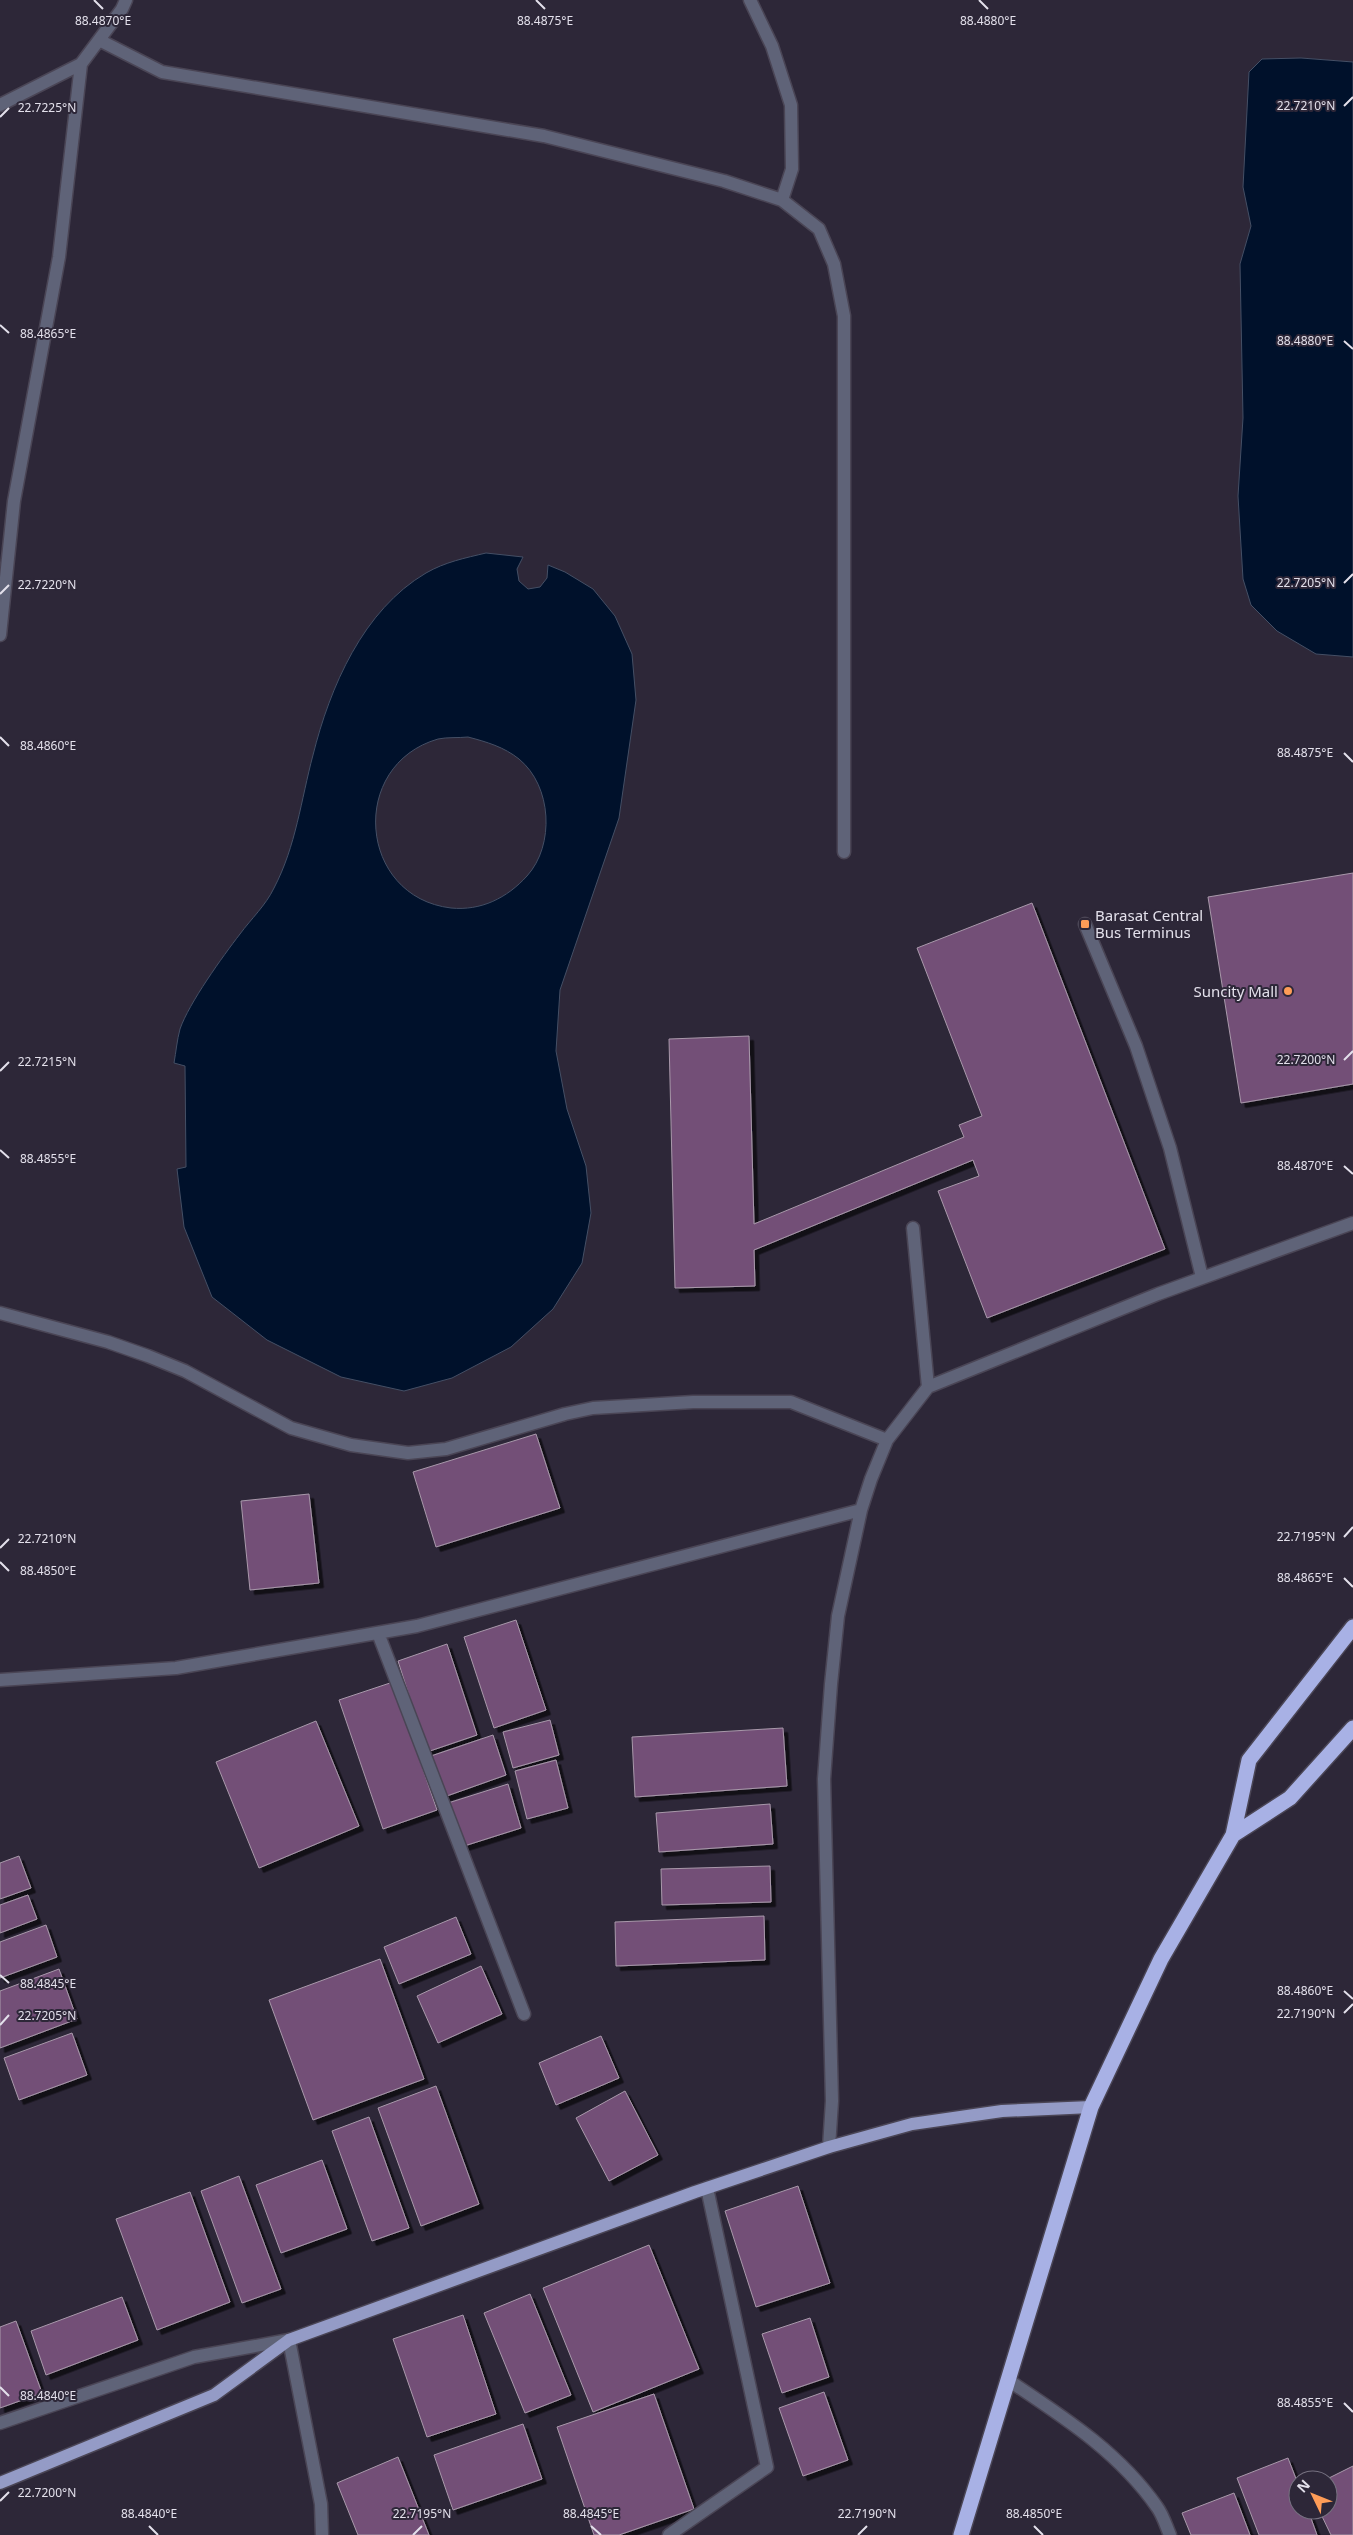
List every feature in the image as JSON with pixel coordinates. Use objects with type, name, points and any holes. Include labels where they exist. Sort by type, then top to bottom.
[{"type":"highway","points":[[961,2535],[1090,2107],[1161,1958],[1233,1835],[1249,1760],[1353,1627]]},
{"type":"highway","points":[[1233,1835],[1290,1798],[1353,1728]]},
{"type":"main road","points":[[0,2483],[214,2395],[289,2340],[706,2188],[829,2146],[912,2124],[1002,2111],[1090,2107]]},
{"type":"street","points":[[0,105],[82,64],[122,9],[126,0]]},
{"type":"street","points":[[750,0],[772,46],[791,106],[792,169],[782,200]]},
{"type":"street","points":[[99,40],[162,72],[544,136],[724,181],[782,200],[819,229],[834,264],[844,316],[844,852]]},
{"type":"street","points":[[0,635],[14,501],[59,257],[82,64]]},
{"type":"street","points":[[1085,924],[1130,1029],[1164,1130],[1202,1277]]},
{"type":"street","points":[[829,2146],[832,2101],[824,1778],[838,1616],[861,1510],[887,1440],[928,1387],[1202,1277],[1353,1223]]},
{"type":"street","points":[[913,1228],[928,1387]]},
{"type":"street","points":[[0,1313],[108,1342],[166,1363],[185,1371],[291,1428],[350,1445],[408,1453],[446,1449],[565,1414],[593,1408],[693,1402],[791,1402],[887,1440]]},
{"type":"street","points":[[0,1680],[176,1668],[417,1626],[861,1510]]},
{"type":"street","points":[[378,1633],[524,2014]]},
{"type":"street","points":[[669,2535],[767,2467],[706,2188]]},
{"type":"street","points":[[0,2424],[194,2357],[289,2340],[321,2504],[322,2535]]},
{"type":"street","points":[[1008,2380],[1072,2423],[1106,2451],[1158,2508],[1170,2535]]},
{"type":"water","points":[[1301,58],[1353,62],[1353,657],[1316,654],[1277,631],[1251,605],[1243,579],[1238,496],[1243,418],[1240,264],[1251,226],[1243,187],[1249,72],[1262,59]]},
{"type":"water","points":[[486,553],[523,557],[517,569],[519,581],[528,589],[540,587],[547,578],[548,565],[565,572],[593,589],[615,616],[632,654],[636,700],[619,818],[560,990],[556,1051],[567,1109],[586,1166],[591,1213],[582,1263],[553,1309],[511,1347],[452,1378],[404,1391],[341,1377],[267,1340],[212,1297],[184,1227],[177,1169],[186,1167],[185,1066],[174,1063],[177,1042],[184,1018],[225,954],[267,900],[288,856],[320,729],[329,703],[352,652],[384,607],[404,589],[433,569]],"holes":[[[468,737],[495,745],[507,751],[519,759],[530,771],[538,784],[543,800],[546,816],[545,832],[542,848],[536,863],[527,876],[511,891],[483,905],[451,908],[420,899],[397,881],[382,857],[376,829],[378,801],[389,775],[409,753],[438,739]]]},
{"type":"building","name":"Suncity Mall","points":[[1353,873],[1353,1084],[1241,1103],[1208,897]]},
{"type":"building","points":[[1032,903],[1165,1249],[987,1318],[938,1191],[979,1176],[973,1160],[754,1250],[755,1286],[675,1288],[669,1039],[749,1036],[754,1224],[964,1137],[959,1125],[982,1116],[917,948]]},
{"type":"building","points":[[536,1434],[560,1508],[436,1547],[413,1472]]},
{"type":"building","points":[[309,1494],[319,1583],[250,1590],[241,1501]]},
{"type":"building","points":[[516,1620],[546,1710],[494,1728],[464,1637]]},
{"type":"building","points":[[447,1644],[477,1735],[427,1752],[398,1661]]},
{"type":"building","points":[[393,1682],[437,1810],[383,1829],[339,1700]]},
{"type":"building","points":[[550,1720],[559,1755],[513,1768],[503,1732]]},
{"type":"building","points":[[316,1721],[359,1826],[259,1868],[216,1762]]},
{"type":"building","points":[[783,1728],[787,1786],[635,1797],[632,1737]]},
{"type":"building","points":[[493,1735],[506,1775],[444,1797],[431,1756]]},
{"type":"building","points":[[556,1760],[568,1808],[527,1819],[515,1771]]},
{"type":"building","points":[[508,1784],[521,1828],[461,1847],[448,1803]]},
{"type":"building","points":[[770,1804],[773,1844],[659,1852],[656,1813]]},
{"type":"building","points":[[19,1856],[31,1888],[0,1899],[0,1863]]},
{"type":"building","points":[[770,1866],[771,1902],[662,1905],[661,1869]]},
{"type":"building","points":[[28,1895],[37,1919],[0,1933],[0,1905]]},
{"type":"building","points":[[764,1916],[765,1960],[616,1966],[615,1922]]},
{"type":"building","points":[[456,1917],[471,1954],[399,1984],[384,1947]]},
{"type":"building","points":[[46,1925],[57,1957],[0,1978],[0,1942]]},
{"type":"building","points":[[380,1959],[424,2079],[313,2120],[269,2000]]},
{"type":"building","points":[[481,1966],[502,2014],[438,2043],[417,1996]]},
{"type":"building","points":[[59,1969],[77,2019],[0,2048],[0,1991]]},
{"type":"building","points":[[72,2033],[87,2075],[19,2100],[4,2058]]},
{"type":"building","points":[[601,2036],[619,2078],[556,2105],[539,2063]]},
{"type":"building","points":[[436,2086],[479,2204],[421,2226],[378,2108]]},
{"type":"building","points":[[625,2091],[658,2155],[609,2181],[576,2118]]},
{"type":"building","points":[[369,2117],[409,2228],[372,2241],[332,2131]]},
{"type":"building","points":[[322,2160],[347,2229],[281,2253],[256,2185]]},
{"type":"building","points":[[239,2176],[281,2289],[242,2303],[201,2191]]},
{"type":"building","points":[[798,2186],[830,2283],[756,2307],[725,2211]]},
{"type":"building","points":[[190,2192],[230,2302],[157,2330],[116,2219]]},
{"type":"building","points":[[649,2245],[699,2369],[593,2412],[543,2288]]},
{"type":"building","points":[[530,2294],[571,2395],[525,2413],[484,2313]]},
{"type":"building","points":[[122,2297],[138,2340],[46,2375],[31,2331]]},
{"type":"building","points":[[463,2315],[496,2414],[427,2437],[393,2339]]},
{"type":"building","points":[[810,2318],[829,2377],[782,2393],[762,2334]]},
{"type":"building","points":[[16,2321],[42,2393],[0,2408],[0,2327]]},
{"type":"building","points":[[824,2392],[848,2460],[803,2476],[779,2408]]},
{"type":"building","points":[[654,2394],[694,2509],[619,2535],[594,2535],[557,2427]]},
{"type":"building","points":[[523,2424],[542,2479],[453,2510],[434,2455]]},
{"type":"building","points":[[398,2457],[429,2535],[358,2535],[337,2483]]},
{"type":"building","points":[[1288,2458],[1293,2470],[1288,2470],[1288,2520],[1312,2520],[1317,2535],[1259,2535],[1237,2478]]},
{"type":"building","points":[[1353,2466],[1353,2535],[1331,2535],[1324,2520],[1338,2520],[1338,2474]]},
{"type":"building","points":[[1234,2493],[1250,2535],[1191,2535],[1182,2513]]},
{"type":"place","name":"Barasat Central Bus Terminus","points":[[1085,924]]},
{"type":"place","name":"Suncity Mall","points":[[1288,991]]}]
